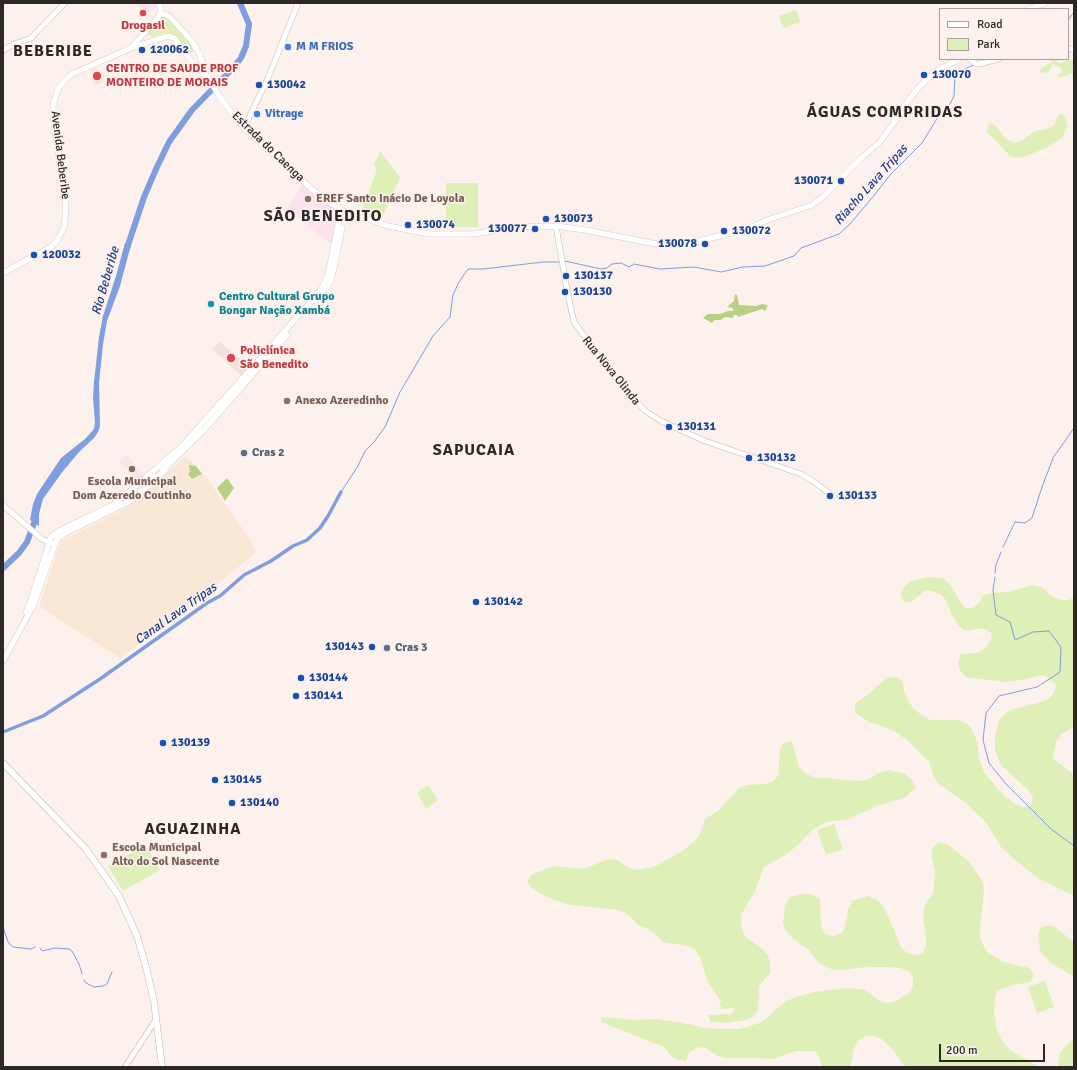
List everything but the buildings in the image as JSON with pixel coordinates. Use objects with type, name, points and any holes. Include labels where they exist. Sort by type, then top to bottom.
[{"type":"main road","points":[[160,3],[160,15],[164,14],[169,16],[191,40],[200,55],[206,75]]},
{"type":"main road","points":[[1032,6],[1044,3]]},
{"type":"main road","name":"Avenida Beberibe","points":[[131,48],[160,15]]},
{"type":"main road","points":[[144,33],[143,40],[149,43]]},
{"type":"main road","name":"Avenida Beberibe","points":[[3,273],[51,247],[58,239],[64,228],[66,207],[53,116],[53,106],[58,89],[66,79],[72,74],[131,48],[168,36],[174,38],[192,62]]},
{"type":"main road","points":[[192,62],[199,61],[200,55]]},
{"type":"main road","name":"Estrada do Caenga","points":[[206,75],[217,93],[244,128],[314,191],[342,210],[388,226],[429,234],[474,234],[516,227],[556,226],[652,243],[683,245],[747,229],[770,219],[812,205],[823,197],[860,159],[880,142],[903,107],[920,86],[935,72],[957,60]]},
{"type":"main road","points":[[192,62],[206,75]]},
{"type":"main road","points":[[3,654],[30,604],[51,543],[60,536],[128,502],[164,471],[169,464],[204,430],[328,287],[334,268],[342,210]]},
{"type":"main road","points":[[3,661],[33,606],[52,537],[59,531],[115,504],[182,446],[315,297],[328,276],[342,210]]},
{"type":"main road","points":[[3,763],[86,849],[118,896],[131,921],[142,951],[154,999],[162,1067]]},
{"type":"street","points":[[3,50],[31,38],[65,3]]},
{"type":"street","points":[[244,128],[268,78],[298,3]]},
{"type":"street","points":[[973,61],[979,64],[995,60]]},
{"type":"street","name":"Rua Nova Olinda","points":[[556,226],[572,317],[577,327],[609,370],[644,410],[661,421],[705,441],[801,474],[828,493]]},
{"type":"street","points":[[3,505],[31,531],[51,543]]},
{"type":"street","points":[[125,1067],[157,1018]]},
{"type":"shaded area","points":[[130,3],[156,3],[158,7],[150,12]]},
{"type":"shaded area","name":"CENTRO DE SAUDE PROF MONTEIRO DE MORAIS","points":[[97,68],[103,82],[96,85],[90,71]]},
{"type":"shaded area","name":"EREF Santo Inácio De Loyola","points":[[303,183],[338,211],[333,239],[329,243],[287,209]]},
{"type":"shaded area","name":"Policlínica São Benedito","points":[[220,342],[249,367],[241,376],[212,349]]},
{"type":"shaded area","name":"Escola Municipal Dom Azeredo Coutinho","points":[[127,455],[144,476],[138,481],[119,462]]},
{"type":"shaded area","points":[[186,456],[206,477],[256,550],[254,554],[198,600],[120,658],[43,609],[40,606],[40,603],[61,541],[124,509]]},
{"type":"green space","points":[[796,10],[800,22],[783,28],[779,16]]},
{"type":"green space","points":[[160,17],[167,17],[189,41],[194,49],[192,52],[188,52],[173,34],[165,33],[153,37],[148,35],[147,33]]},
{"type":"green space","points":[[1051,60],[1057,60],[1057,62],[1060,63],[1065,62],[1066,60],[1074,60],[1074,78],[1072,78],[1072,73],[1059,78],[1058,74],[1062,73],[1061,68],[1053,64],[1048,73],[1040,72],[1041,68],[1052,62]]},
{"type":"green space","points":[[1059,114],[1064,115],[1067,128],[1062,138],[1048,147],[1024,157],[1016,158],[1010,156],[987,132],[988,125],[991,123],[996,126],[1006,139],[1014,143],[1022,141],[1034,131],[1047,129],[1054,125]]},
{"type":"green space","points":[[380,151],[400,177],[381,221],[360,214],[377,170],[374,165]]},
{"type":"green space","points":[[446,183],[478,183],[478,227],[446,227]]},
{"type":"green space","points":[[735,294],[737,295],[739,305],[768,305],[765,311],[762,309],[738,317],[737,315],[734,315],[733,318],[725,317],[721,320],[714,320],[712,323],[703,318],[708,314],[720,314],[733,311],[733,308],[727,307],[734,301]]},
{"type":"green space","points":[[189,465],[196,466],[202,474],[192,479],[188,474],[190,472]]},
{"type":"green space","points":[[227,478],[234,488],[225,501],[217,488]]},
{"type":"green space","points":[[927,577],[943,578],[951,586],[964,608],[972,608],[979,603],[983,595],[1009,592],[1033,585],[1041,587],[1053,597],[1061,600],[1069,600],[1074,597],[1074,727],[1061,734],[1056,742],[1053,758],[1074,775],[1074,896],[1039,879],[1001,847],[986,822],[966,803],[939,784],[934,777],[929,762],[907,740],[893,730],[869,722],[855,713],[855,704],[888,678],[897,677],[903,682],[904,691],[908,701],[920,714],[930,720],[963,721],[970,726],[977,741],[979,758],[984,772],[1002,794],[1015,804],[1023,807],[1031,805],[1033,797],[1028,790],[1002,766],[995,750],[995,735],[1000,719],[1006,713],[1014,709],[1048,699],[1054,693],[1056,685],[1043,675],[1005,682],[966,677],[960,670],[958,662],[961,654],[978,653],[991,641],[992,633],[985,629],[968,631],[963,630],[952,615],[946,600],[940,594],[932,591],[924,591],[911,602],[903,601],[901,593],[905,586],[911,581]]},
{"type":"green space","points":[[790,741],[792,742],[799,767],[805,773],[813,777],[858,781],[866,780],[881,772],[889,770],[905,774],[912,780],[916,787],[904,798],[879,805],[849,819],[828,822],[819,826],[812,830],[787,854],[764,867],[755,891],[742,913],[741,922],[742,930],[746,937],[762,949],[768,956],[770,963],[770,973],[759,986],[758,1011],[752,1017],[729,1023],[711,1022],[708,1015],[731,1014],[735,1010],[733,1008],[723,1009],[719,1005],[721,1001],[708,982],[700,957],[695,950],[688,946],[663,942],[651,930],[640,926],[627,914],[619,910],[571,905],[554,900],[539,893],[527,882],[531,875],[548,868],[556,866],[584,869],[608,859],[617,860],[631,869],[639,870],[656,866],[681,852],[695,841],[700,834],[705,819],[719,810],[739,788],[747,785],[772,782],[778,776],[782,744]]},
{"type":"green space","points":[[428,785],[438,800],[426,809],[417,793]]},
{"type":"green space","points":[[834,824],[843,849],[826,855],[817,830]]},
{"type":"green space","points":[[939,842],[947,844],[967,860],[982,881],[984,890],[980,937],[988,953],[1004,962],[1029,968],[1034,975],[1030,982],[1013,985],[997,991],[995,997],[994,1014],[997,1030],[1001,1039],[1010,1050],[1039,1067],[905,1067],[894,1051],[882,1039],[874,1036],[866,1036],[859,1040],[854,1048],[851,1064],[848,1067],[822,1067],[820,1059],[816,1052],[813,1051],[796,1051],[772,1059],[727,1058],[718,1056],[704,1047],[696,1048],[689,1053],[686,1061],[678,1060],[671,1056],[664,1047],[601,1022],[601,1018],[606,1017],[632,1020],[657,1019],[705,1028],[739,1029],[762,1022],[786,1001],[799,996],[815,992],[848,988],[865,990],[886,1003],[894,1002],[909,993],[913,986],[913,978],[909,971],[891,967],[865,967],[834,970],[826,967],[819,963],[809,950],[795,940],[786,931],[783,923],[785,906],[789,898],[796,895],[813,895],[820,899],[821,925],[824,933],[832,936],[841,934],[845,927],[848,910],[852,903],[851,901],[868,896],[876,899],[884,907],[901,947],[907,953],[915,955],[923,953],[926,945],[923,918],[924,910],[926,902],[932,896],[934,888],[935,872],[932,848]]},
{"type":"green space","points":[[146,845],[160,870],[123,891],[108,866]]},
{"type":"green space","points":[[1049,925],[1056,928],[1074,942],[1074,977],[1051,963],[1040,951],[1038,935],[1040,928]]},
{"type":"green space","points":[[1045,981],[1054,1007],[1037,1013],[1028,987]]},
{"type":"green space","points":[[1074,1038],[1074,1067],[1060,1067],[1058,1064],[1060,1053]]},
{"type":"water","points":[[125,243],[131,245],[120,286],[107,321],[103,344],[99,383],[100,426],[94,438],[80,451],[63,471],[43,499],[39,514],[39,526],[30,520],[33,504],[37,494],[61,458],[85,439],[94,429],[95,422],[93,398],[99,337],[103,316]]},
{"type":"waterway","name":"Rio Beberibe","points":[[126,251],[144,197],[169,142],[192,110],[241,58],[246,46],[249,24],[240,3]]},
{"type":"waterway","name":"Riacho Lava Tripas","points":[[1069,19],[1074,12]]},
{"type":"waterway","name":"Riacho Lava Tripas","points":[[565,261],[601,269],[607,268],[612,264],[621,263],[629,267],[634,264],[660,269],[694,267],[721,272],[743,267],[765,266],[794,256],[801,248],[839,234],[850,224],[890,175],[922,143],[938,117],[950,104],[954,96],[955,76],[973,65]]},
{"type":"waterway","name":"Riacho Lava Tripas","points":[[341,492],[358,466],[365,451],[385,427],[400,392],[433,336],[450,317],[453,295],[459,282],[468,269],[483,269],[543,262],[560,262]]},
{"type":"waterway","points":[[1003,547],[1015,522],[1025,523],[1032,518],[1053,458],[1074,428]]},
{"type":"waterway","name":"Canal Lava Tripas","points":[[3,732],[43,716],[100,679],[207,603],[220,596],[244,575],[271,561],[293,546],[307,540],[320,528],[341,492]]},
{"type":"waterway","name":"Rio Beberibe","points":[[3,568],[19,553],[27,542],[36,515]]},
{"type":"waterway","points":[[995,573],[996,565],[1001,552]]},
{"type":"waterway","points":[[995,577],[993,590],[996,615],[1010,622],[1015,640],[1033,632],[1049,631],[1061,647],[1060,672],[1037,687],[999,696],[986,713],[983,740],[989,763],[1006,784],[1051,829],[1074,846]]},
{"type":"waterway","points":[[3,927],[8,942],[13,947],[31,949],[35,947]]},
{"type":"waterway","points":[[40,948],[42,951],[55,948],[69,949],[72,951],[79,964],[82,974]]},
{"type":"waterway","points":[[84,980],[86,983],[94,987],[103,986],[107,984],[112,972]]},
{"type":"place","name":"Drogasil","points":[[143,13]]},
{"type":"place","name":"M M FRIOS","points":[[288,47]]},
{"type":"place","name":"120062","points":[[142,50]]},
{"type":"place","name":"130070","points":[[924,75]]},
{"type":"place","name":"CENTRO DE SAUDE PROF MONTEIRO DE MORAIS","points":[[97,76]]},
{"type":"place","name":"130042","points":[[259,85]]},
{"type":"place","name":"Vitrage","points":[[257,114]]},
{"type":"place","name":"130071","points":[[841,181]]},
{"type":"place","name":"EREF Santo Inácio De Loyola","points":[[308,199]]},
{"type":"place","name":"130073","points":[[546,219]]},
{"type":"place","name":"130074","points":[[408,225]]},
{"type":"place","name":"130077","points":[[535,229]]},
{"type":"place","name":"130072","points":[[724,231]]},
{"type":"place","name":"130078","points":[[705,244]]},
{"type":"place","name":"120032","points":[[34,255]]},
{"type":"place","name":"130137","points":[[566,276]]},
{"type":"place","name":"130130","points":[[565,292]]},
{"type":"place","name":"Centro Cultural Grupo Bongar Nação Xambá","points":[[211,304]]},
{"type":"place","name":"Policlínica São Benedito","points":[[231,358]]},
{"type":"place","name":"Anexo Azeredinho","points":[[287,401]]},
{"type":"place","name":"130131","points":[[669,427]]},
{"type":"place","name":"Cras 2","points":[[244,453]]},
{"type":"place","name":"130132","points":[[749,458]]},
{"type":"place","name":"Escola Municipal Dom Azeredo Coutinho","points":[[132,469]]},
{"type":"place","name":"130133","points":[[830,496]]},
{"type":"place","name":"130142","points":[[476,602]]},
{"type":"place","name":"130143","points":[[372,647]]},
{"type":"place","name":"Cras 3","points":[[387,648]]},
{"type":"place","name":"130144","points":[[301,678]]},
{"type":"place","name":"130141","points":[[296,696]]},
{"type":"place","name":"130139","points":[[163,743]]},
{"type":"place","name":"130145","points":[[215,780]]},
{"type":"place","name":"130140","points":[[232,803]]},
{"type":"place","name":"Escola Municipal Alto do Sol Nascente","points":[[104,855]]},
{"type":"district","name":"BEBERIBE","points":[[53,52]]},
{"type":"district","name":"ÁGUAS COMPRIDAS","points":[[885,113]]},
{"type":"district","name":"SÃO BENEDITO","points":[[323,217]]},
{"type":"district","name":"SAPUCAIA","points":[[474,451]]},
{"type":"district","name":"AGUAZINHA","points":[[193,830]]}]
